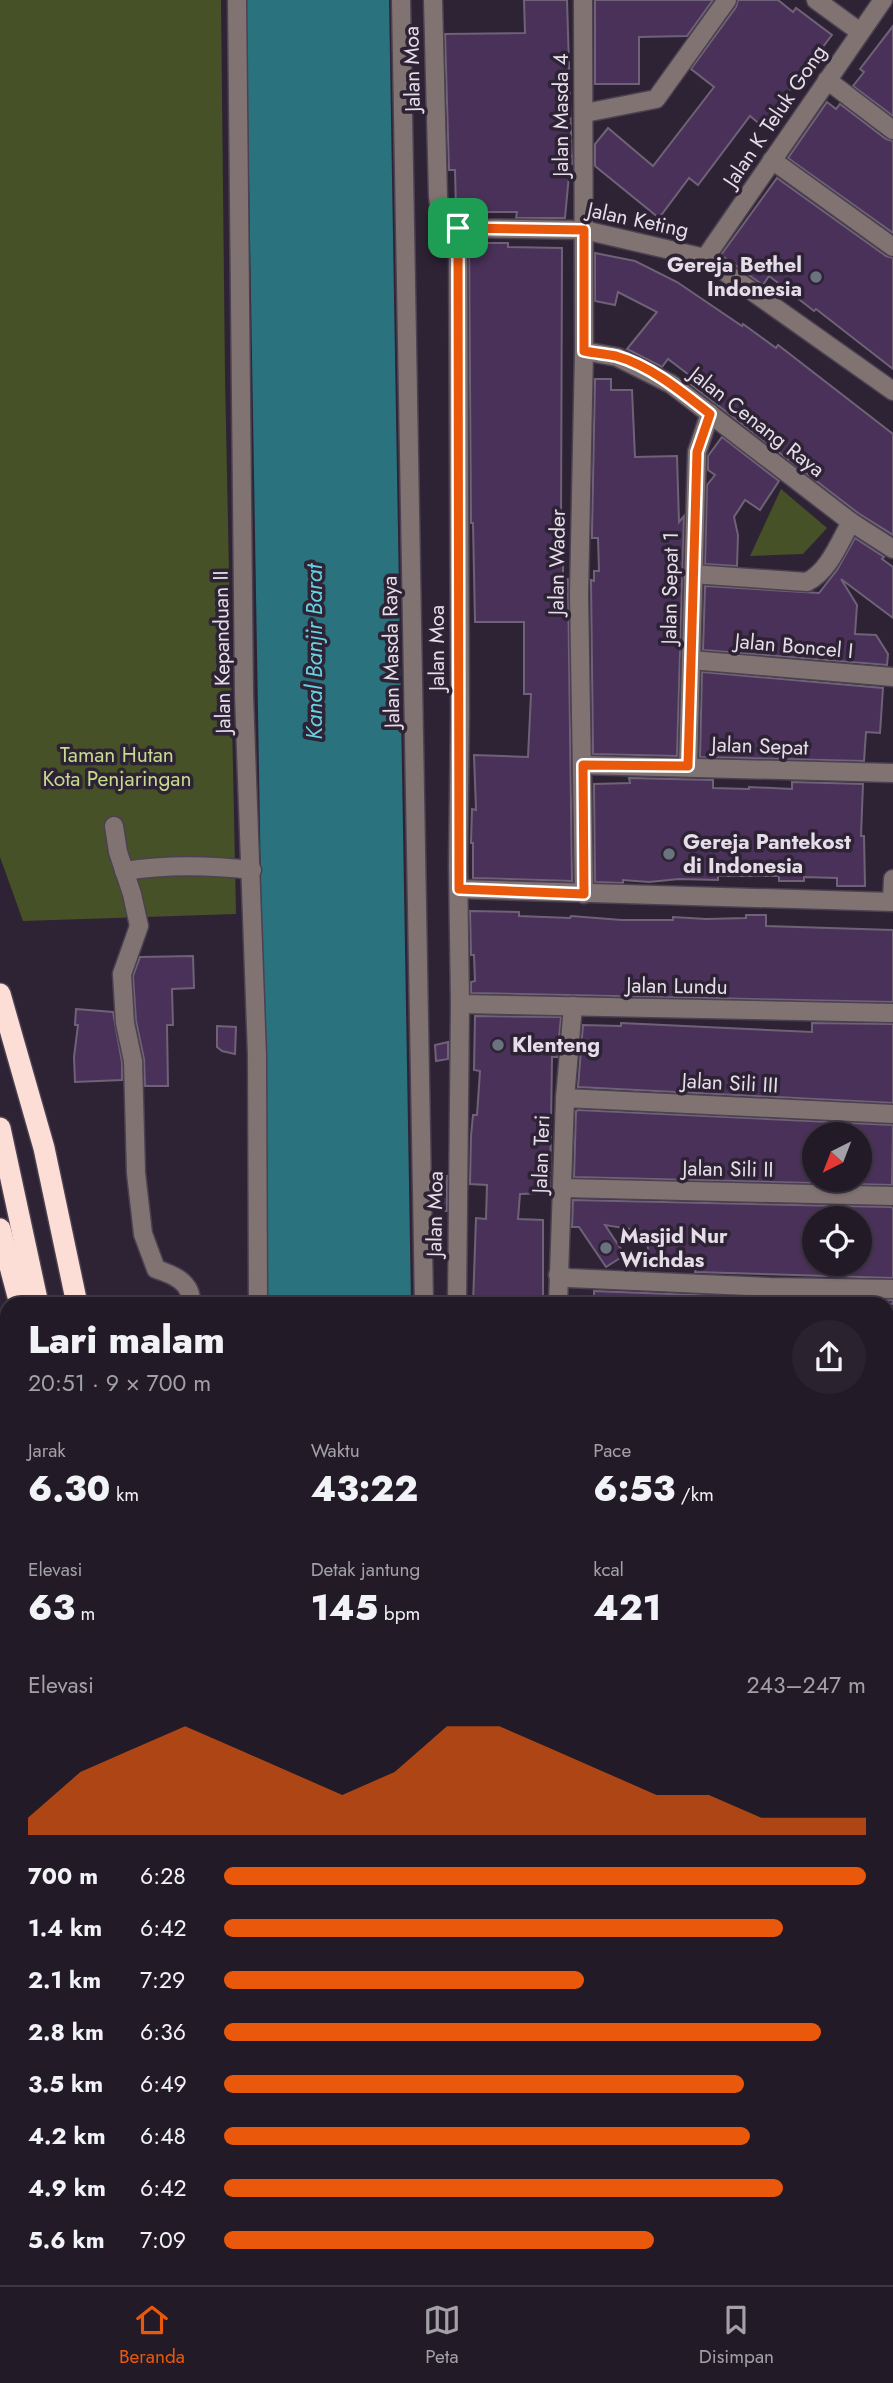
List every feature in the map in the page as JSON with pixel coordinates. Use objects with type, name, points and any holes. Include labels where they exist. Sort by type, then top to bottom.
[{"type":"highway","points":[[0,994],[44,1148],[76,1297]]},
{"type":"highway","points":[[0,1128],[36,1297]]},
{"type":"highway","points":[[0,1229],[18,1297]]},
{"type":"street","name":"Jalan Kepanduan II","points":[[237,0],[244,695],[257,1055],[258,1297]]},
{"type":"street","name":"Jalan Masda Raya","points":[[401,0],[424,1297]]},
{"type":"street","name":"Jalan Moa","points":[[433,0],[439,209],[451,226],[458,228],[460,1004],[457,1297]]},
{"type":"street","name":"Jalan Masda 4","points":[[583,0],[584,230]]},
{"type":"street","points":[[585,113],[656,99],[727,0]]},
{"type":"street","points":[[816,0],[860,32]]},
{"type":"street","name":"Jalan K Teluk Gong","points":[[705,258],[883,0]]},
{"type":"street","points":[[827,80],[893,130]]},
{"type":"street","points":[[772,160],[893,247]]},
{"type":"street","name":"Jalan Keting","points":[[458,228],[584,230],[705,258],[893,391]]},
{"type":"street","name":"Jalan Wader","points":[[584,230],[579,594],[584,894]]},
{"type":"street","name":"Jalan Cenang Raya","points":[[584,351],[617,357],[671,384],[851,522],[893,549]]},
{"type":"street","name":"Jalan Sepat 1","points":[[688,766],[697,452],[710,414]]},
{"type":"street","points":[[692,574],[807,582],[817,577],[825,568],[851,522]]},
{"type":"street","name":"Jalan Boncel I","points":[[691,660],[893,677]]},
{"type":"street","name":"Jalan Sepat","points":[[583,765],[893,773]]},
{"type":"street","points":[[114,826],[118,852],[139,926],[122,974],[125,1023],[133,1061],[136,1173],[143,1234],[156,1269],[179,1278],[191,1297]]},
{"type":"street","points":[[124,871],[158,866],[208,865],[252,870]]},
{"type":"street","points":[[459,889],[892,902],[893,879]]},
{"type":"street","name":"Jalan Lundu","points":[[460,1004],[893,1013]]},
{"type":"street","name":"Jalan Teri","points":[[558,1297],[565,1098],[573,1006]]},
{"type":"street","name":"Jalan Sili III","points":[[565,1098],[893,1114]]},
{"type":"street","name":"Jalan Sili II","points":[[563,1188],[893,1196]]},
{"type":"street","points":[[558,1275],[569,1278],[770,1287],[893,1289]]},
{"type":"green space","name":"Taman Hutan Kota Penjaringan","points":[[0,0],[221,0],[225,377],[236,914],[23,921],[0,857]]},
{"type":"green space","points":[[781,489],[827,528],[803,554],[750,556]]},
{"type":"water","name":"Kanal Banjir Barat","points":[[246,0],[389,0],[411,1297],[268,1297]]},
{"type":"building","points":[[524,0],[567,0],[572,164],[565,218],[516,218],[517,212],[456,212],[455,170],[449,170],[445,34],[525,33]]},
{"type":"building","points":[[595,0],[713,0],[687,36],[639,37],[639,84],[595,84]]},
{"type":"building","points":[[738,0],[778,0],[793,12],[796,8],[832,35],[762,126],[750,116],[698,185],[689,178],[659,218],[595,166],[595,144],[608,128],[653,166],[714,87],[691,69],[736,7]]},
{"type":"building","points":[[893,26],[893,116],[853,86],[864,72],[860,69]]},
{"type":"building","points":[[827,102],[836,109],[840,104],[886,139],[893,141],[893,233],[788,158]]},
{"type":"building","points":[[777,178],[886,256],[893,258],[893,369],[769,276],[763,285],[721,255]]},
{"type":"building","points":[[469,243],[562,248],[561,528],[563,578],[568,579],[572,881],[473,878],[472,809],[476,810],[474,755],[528,757],[531,694],[524,694],[524,622],[475,622],[471,523]]},
{"type":"building","points":[[595,253],[635,261],[677,282],[776,348],[778,345],[893,434],[893,535],[858,513],[685,380],[689,375],[668,359],[662,367],[627,349],[657,312],[618,292],[615,305],[595,301]]},
{"type":"building","points":[[595,379],[611,379],[611,390],[632,390],[635,457],[677,456],[679,522],[684,516],[677,756],[593,754],[591,580],[594,581],[594,571],[599,571],[598,538],[592,538]]},
{"type":"building","points":[[722,437],[779,481],[760,510],[745,500],[734,517],[738,535],[737,566],[705,564],[707,485],[715,475],[708,470],[708,456]]},
{"type":"building","points":[[855,538],[884,557],[882,559],[893,567],[893,618],[841,579],[857,605],[855,634],[876,635],[888,654],[887,665],[703,650],[705,586],[819,593],[837,570]]},
{"type":"building","points":[[702,672],[883,688],[880,733],[866,732],[864,761],[700,757]]},
{"type":"building","points":[[629,778],[713,780],[713,788],[749,789],[792,789],[792,782],[863,784],[861,836],[864,836],[865,886],[837,886],[837,878],[804,877],[804,881],[779,881],[779,876],[595,882],[594,784],[630,783]]},
{"type":"building","points":[[470,911],[622,920],[673,920],[673,917],[746,918],[746,915],[766,915],[766,926],[893,930],[893,1002],[471,993],[471,982],[475,981],[474,955],[471,955]]},
{"type":"building","points":[[193,956],[194,988],[172,989],[173,1025],[167,1025],[168,1086],[145,1086],[133,976],[140,957]]},
{"type":"building","points":[[76,1009],[113,1012],[122,1062],[122,1080],[75,1082],[74,1057],[78,1025],[75,1025]]},
{"type":"building","points":[[475,1016],[561,1017],[557,1057],[552,1057],[550,1193],[520,1194],[518,1219],[543,1220],[543,1297],[473,1297],[476,1218],[486,1219],[487,1185],[470,1184],[471,1136],[473,1115],[477,1115],[480,1071],[474,1070]]},
{"type":"building","points":[[621,1023],[812,1032],[812,1023],[893,1024],[893,1103],[578,1087],[583,1025],[621,1026]]},
{"type":"building","points":[[217,1026],[236,1027],[235,1054],[217,1047]]},
{"type":"building","points":[[448,1042],[448,1059],[436,1061],[435,1045]]},
{"type":"building","points":[[578,1110],[830,1122],[802,1122],[802,1183],[574,1177]]},
{"type":"building","points":[[872,1124],[893,1125],[892,1185],[872,1184]]},
{"type":"building","points":[[435,1176],[447,1176],[447,1211],[436,1210]]},
{"type":"building","points":[[573,1200],[846,1206],[802,1206],[802,1275],[695,1272],[696,1266],[647,1259],[649,1232],[605,1225],[625,1255],[606,1267],[579,1227],[572,1227]]},
{"type":"building","points":[[872,1207],[893,1208],[893,1278],[827,1276],[872,1276]]},
{"type":"building","points":[[594,1291],[745,1297],[594,1297]]},
{"type":"place","name":"Gereja Bethel Indonesia","points":[[816,277]]},
{"type":"place","name":"Gereja Pantekost di Indonesia","points":[[669,854]]},
{"type":"place","name":"Klenteng","points":[[498,1045]]},
{"type":"place","name":"Masjid Nur Wichdas","points":[[606,1248]]},
{"type":"route","points":[[458,228],[584,230],[584,351],[617,357],[654,374],[710,414],[697,452],[688,766],[583,765],[584,894],[459,889],[458,228]]}]
